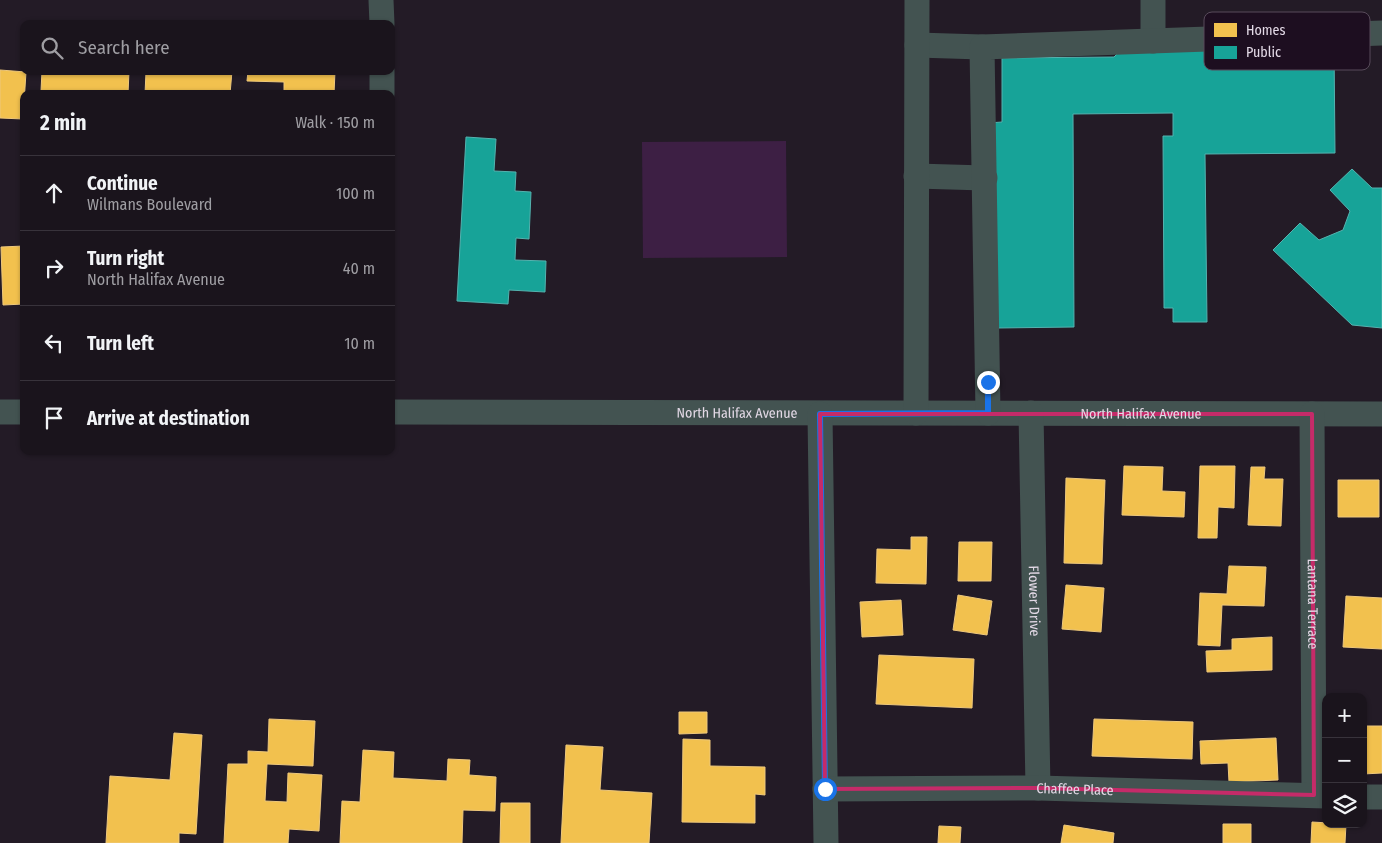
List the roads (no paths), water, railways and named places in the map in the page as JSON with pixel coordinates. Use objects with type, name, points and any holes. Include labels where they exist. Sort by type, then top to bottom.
[{"type":"street","points":[[381,0],[382,20]]},
{"type":"street","points":[[916,414],[917,0]]},
{"type":"street","points":[[1153,41],[1154,0]]},
{"type":"street","points":[[917,46],[982,47],[1204,39]]},
{"type":"street","points":[[982,47],[988,413]]},
{"type":"street","points":[[382,75],[382,90]]},
{"type":"street","points":[[916,176],[985,178]]},
{"type":"street","points":[[0,412],[20,412]]},
{"type":"street","name":"North Halifax Avenue","points":[[395,412],[1382,414]]},
{"type":"street","name":"Flower Drive","points":[[1031,413],[1038,788]]},
{"type":"street","points":[[820,414],[826,843]]},
{"type":"street","name":"Lantana Terrace","points":[[1312,414],[1320,795]]},
{"type":"street","name":"Chaffee Place","points":[[825,789],[1038,788],[1320,795]]},
{"type":"street","points":[[1367,797],[1382,797]]}]
